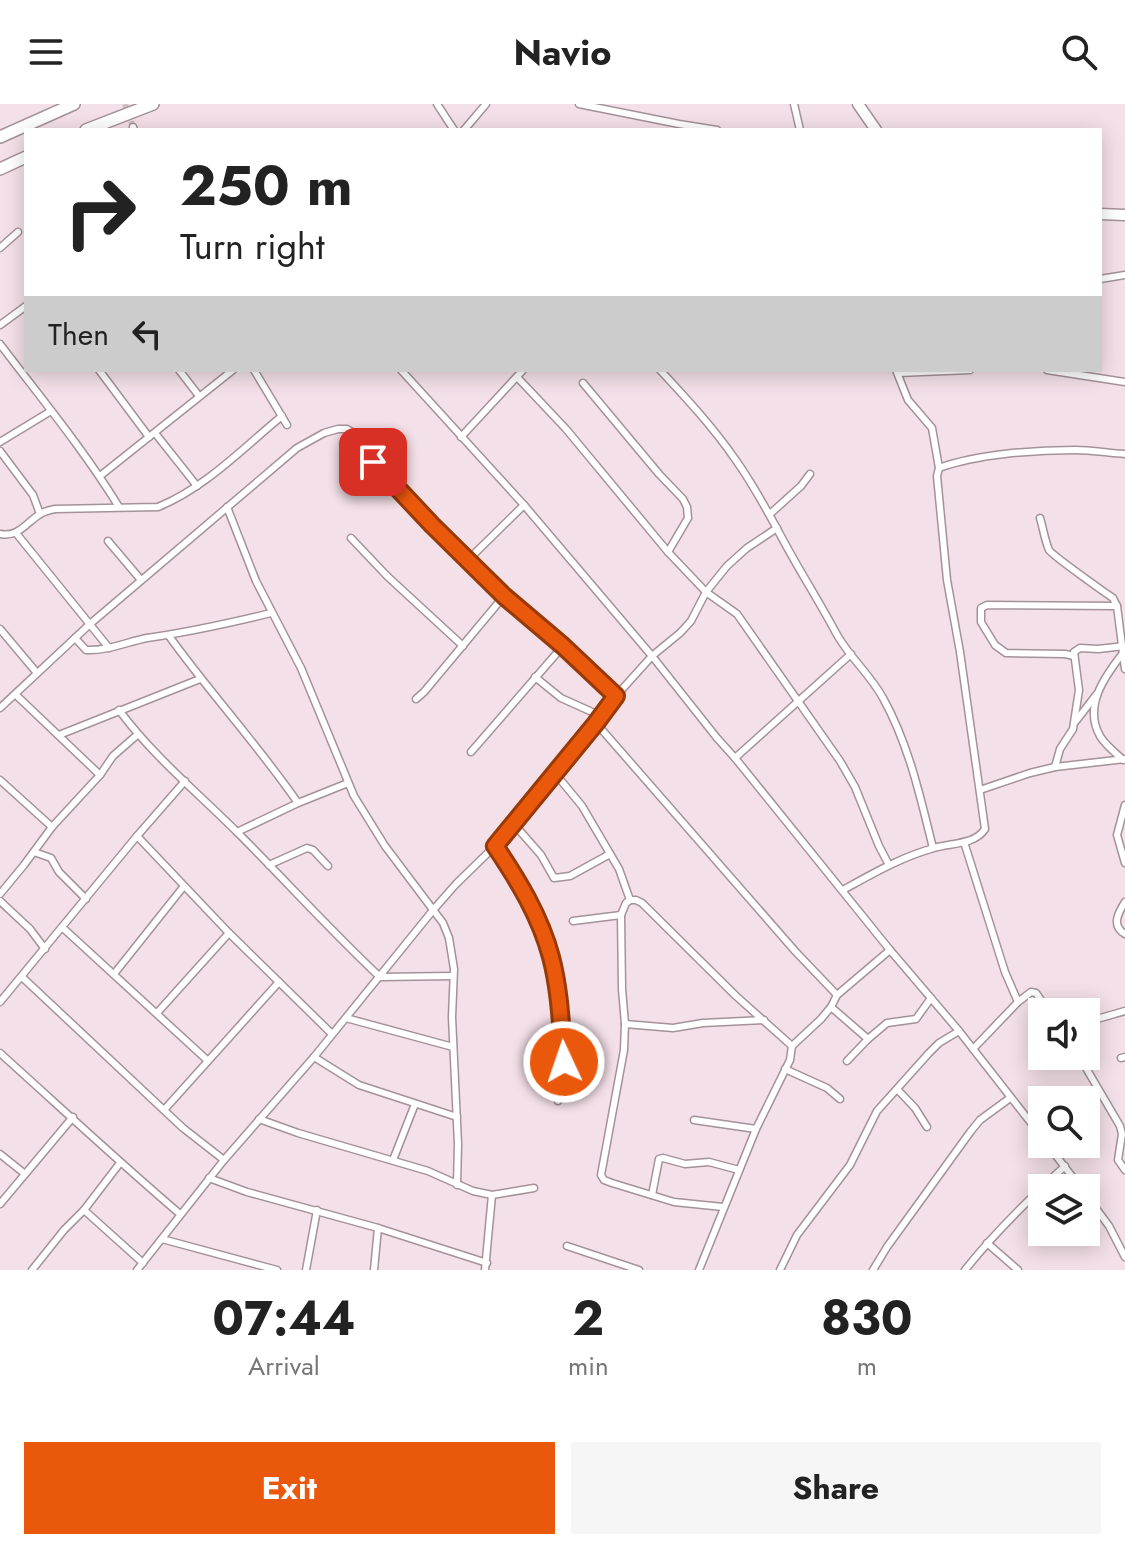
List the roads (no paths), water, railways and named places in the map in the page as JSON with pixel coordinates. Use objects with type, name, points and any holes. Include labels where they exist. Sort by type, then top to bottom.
[{"type":"highway","points":[[0,137],[74,104]]},
{"type":"highway","points":[[91,128],[153,104]]},
{"type":"highway","points":[[0,169],[24,158]]},
{"type":"main road","points":[[858,104],[875,128]]},
{"type":"main road","points":[[1102,214],[1125,215]]},
{"type":"street","points":[[437,104],[453,128]]},
{"type":"street","points":[[466,128],[486,104]]},
{"type":"street","points":[[579,104],[678,127]]},
{"type":"street","points":[[794,104],[799,128]]},
{"type":"street","points":[[0,248],[18,232]]},
{"type":"street","points":[[1102,279],[1125,275]]},
{"type":"street","points":[[0,325],[24,307]]},
{"type":"street","points":[[0,344],[100,476],[119,507]]},
{"type":"street","points":[[101,372],[197,486]]},
{"type":"street","points":[[181,372],[199,396]]},
{"type":"street","points":[[100,476],[230,372]]},
{"type":"street","points":[[255,372],[287,425]]},
{"type":"street","points":[[403,372],[524,505],[652,656],[1028,1120]]},
{"type":"street","points":[[461,437],[521,372]]},
{"type":"street","points":[[662,372],[695,407],[733,456],[770,514],[840,641],[874,683],[894,718],[914,771],[933,848]]},
{"type":"street","points":[[843,890],[889,865],[933,848],[964,842],[981,835],[985,829],[947,580],[937,476],[939,468],[932,428],[908,400],[897,372]]},
{"type":"street","points":[[1060,372],[1125,382]]},
{"type":"street","points":[[517,377],[566,429],[668,552],[706,592],[737,614],[840,761],[855,787],[889,865]]},
{"type":"street","points":[[583,383],[683,499],[688,518],[668,552]]},
{"type":"street","points":[[0,442],[51,411]]},
{"type":"street","points":[[0,534],[7,536],[16,533],[40,514],[55,509],[158,507],[197,486],[282,416]]},
{"type":"street","points":[[0,708],[90,624],[297,448],[338,429],[347,429],[382,472],[504,596],[616,696]]},
{"type":"street","points":[[939,468],[1016,453],[1077,450],[1125,454]]},
{"type":"street","points":[[0,451],[33,495],[40,514]]},
{"type":"street","points":[[770,514],[810,474]]},
{"type":"street","points":[[468,560],[524,505]]},
{"type":"street","points":[[227,507],[256,581],[301,668],[348,783],[385,846],[434,909],[449,938],[454,969],[457,1185]]},
{"type":"street","points":[[1040,518],[1054,556],[1113,598],[1117,606],[1125,669]]},
{"type":"street","points":[[137,1270],[209,1178],[314,1057],[434,909],[495,846],[616,696],[652,656],[691,621],[706,592],[727,566],[777,528]]},
{"type":"street","points":[[16,533],[109,648]]},
{"type":"street","points":[[351,538],[463,646]]},
{"type":"street","points":[[108,541],[141,580]]},
{"type":"street","points":[[416,699],[504,596]]},
{"type":"street","points":[[1074,656],[1006,653],[995,645],[981,622],[981,608],[987,605],[1117,606]]},
{"type":"street","points":[[75,638],[86,650],[109,648],[271,613]]},
{"type":"street","points":[[0,629],[37,673]]},
{"type":"street","points":[[169,636],[298,803]]},
{"type":"street","points":[[471,752],[563,646]]},
{"type":"street","points":[[1055,767],[1060,749],[1071,733],[1079,690],[1074,652],[1080,648],[1124,648]]},
{"type":"street","points":[[1124,648],[1106,674],[1098,693],[1094,716],[1100,736],[1124,760]]},
{"type":"street","points":[[735,758],[851,654]]},
{"type":"street","points":[[535,677],[561,698],[601,716]]},
{"type":"street","points":[[59,735],[200,679]]},
{"type":"street","points":[[1073,724],[1098,693]]},
{"type":"street","points":[[16,695],[100,775]]},
{"type":"street","points":[[119,710],[137,735],[380,977],[453,976]]},
{"type":"street","points":[[596,723],[837,995]]},
{"type":"street","points":[[0,894],[113,756],[137,735]]},
{"type":"street","points":[[980,790],[1055,767],[1124,760]]},
{"type":"street","points":[[554,772],[578,798],[619,869],[630,900]]},
{"type":"street","points":[[0,1002],[185,781]]},
{"type":"street","points":[[237,832],[348,783]]},
{"type":"street","points":[[2,785],[52,827]]},
{"type":"street","points":[[1125,805],[1117,835],[1125,863]]},
{"type":"street","points":[[513,823],[541,855],[554,878],[570,876],[610,854]]},
{"type":"street","points":[[137,836],[229,933],[332,1034]]},
{"type":"street","points":[[964,842],[1005,972],[1018,1002]]},
{"type":"street","points":[[495,846],[526,895],[551,957],[560,1009],[564,1062],[558,1101]]},
{"type":"street","points":[[269,865],[307,848],[328,866]]},
{"type":"street","points":[[34,852],[51,858],[59,872],[86,899]]},
{"type":"street","points":[[114,974],[184,886]]},
{"type":"street","points":[[723,1207],[674,1202],[604,1180],[601,1172],[624,1050],[621,915],[626,903],[636,900],[642,903],[736,996],[792,1046]]},
{"type":"street","points":[[0,901],[30,929],[45,949]]},
{"type":"street","points":[[1125,902],[1117,915],[1117,924],[1125,934]]},
{"type":"street","points":[[573,921],[621,915]]},
{"type":"street","points":[[63,928],[207,1060]]},
{"type":"street","points":[[157,1013],[229,933]]},
{"type":"street","points":[[699,1270],[756,1129],[790,1060],[792,1046],[831,1007],[837,995],[890,950]]},
{"type":"street","points":[[22,977],[164,1110],[224,1160]]},
{"type":"street","points":[[164,1110],[279,982]]},
{"type":"street","points":[[973,1049],[1018,1002],[1033,992],[1038,998]]},
{"type":"street","points":[[847,1061],[887,1023],[916,1019],[931,998]]},
{"type":"street","points":[[831,1007],[868,1039]]},
{"type":"street","points":[[1100,1018],[1125,1011]]},
{"type":"street","points":[[346,1018],[453,1047]]},
{"type":"street","points":[[625,1024],[669,1028],[764,1020]]},
{"type":"street","points":[[780,1270],[797,1235],[850,1165],[877,1111],[939,1043],[959,1031]]},
{"type":"street","points":[[0,1053],[180,1214]]},
{"type":"street","points":[[314,1057],[359,1085],[457,1117]]},
{"type":"street","points":[[785,1069],[827,1088],[840,1099]]},
{"type":"street","points":[[1087,1070],[1120,1126],[1122,1134],[1118,1160],[1125,1170]]},
{"type":"street","points":[[897,1089],[927,1127]]},
{"type":"street","points":[[873,1270],[971,1131],[980,1120],[1010,1098]]},
{"type":"street","points":[[393,1160],[415,1104]]},
{"type":"street","points":[[0,1204],[73,1117]]},
{"type":"street","points":[[259,1119],[428,1171],[473,1191],[492,1195],[534,1188]]},
{"type":"street","points":[[694,1120],[756,1129]]},
{"type":"street","points":[[0,1154],[25,1174]]},
{"type":"street","points":[[1058,1158],[1071,1174]]},
{"type":"street","points":[[652,1195],[659,1159],[685,1164],[709,1162],[739,1170]]},
{"type":"street","points":[[32,1270],[120,1163]]},
{"type":"street","points":[[965,1270],[987,1243],[1065,1166]]},
{"type":"street","points":[[209,1178],[247,1192],[378,1228],[486,1267],[492,1195]]},
{"type":"street","points":[[84,1210],[143,1263]]},
{"type":"street","points":[[306,1270],[317,1210]]},
{"type":"street","points":[[1100,1214],[1125,1257]]},
{"type":"street","points":[[374,1270],[378,1228]]},
{"type":"street","points":[[162,1239],[277,1270]]},
{"type":"street","points":[[987,1243],[1018,1270]]},
{"type":"street","points":[[567,1246],[639,1270]]},
{"type":"tunnel","points":[[125,104],[133,127]]}]
